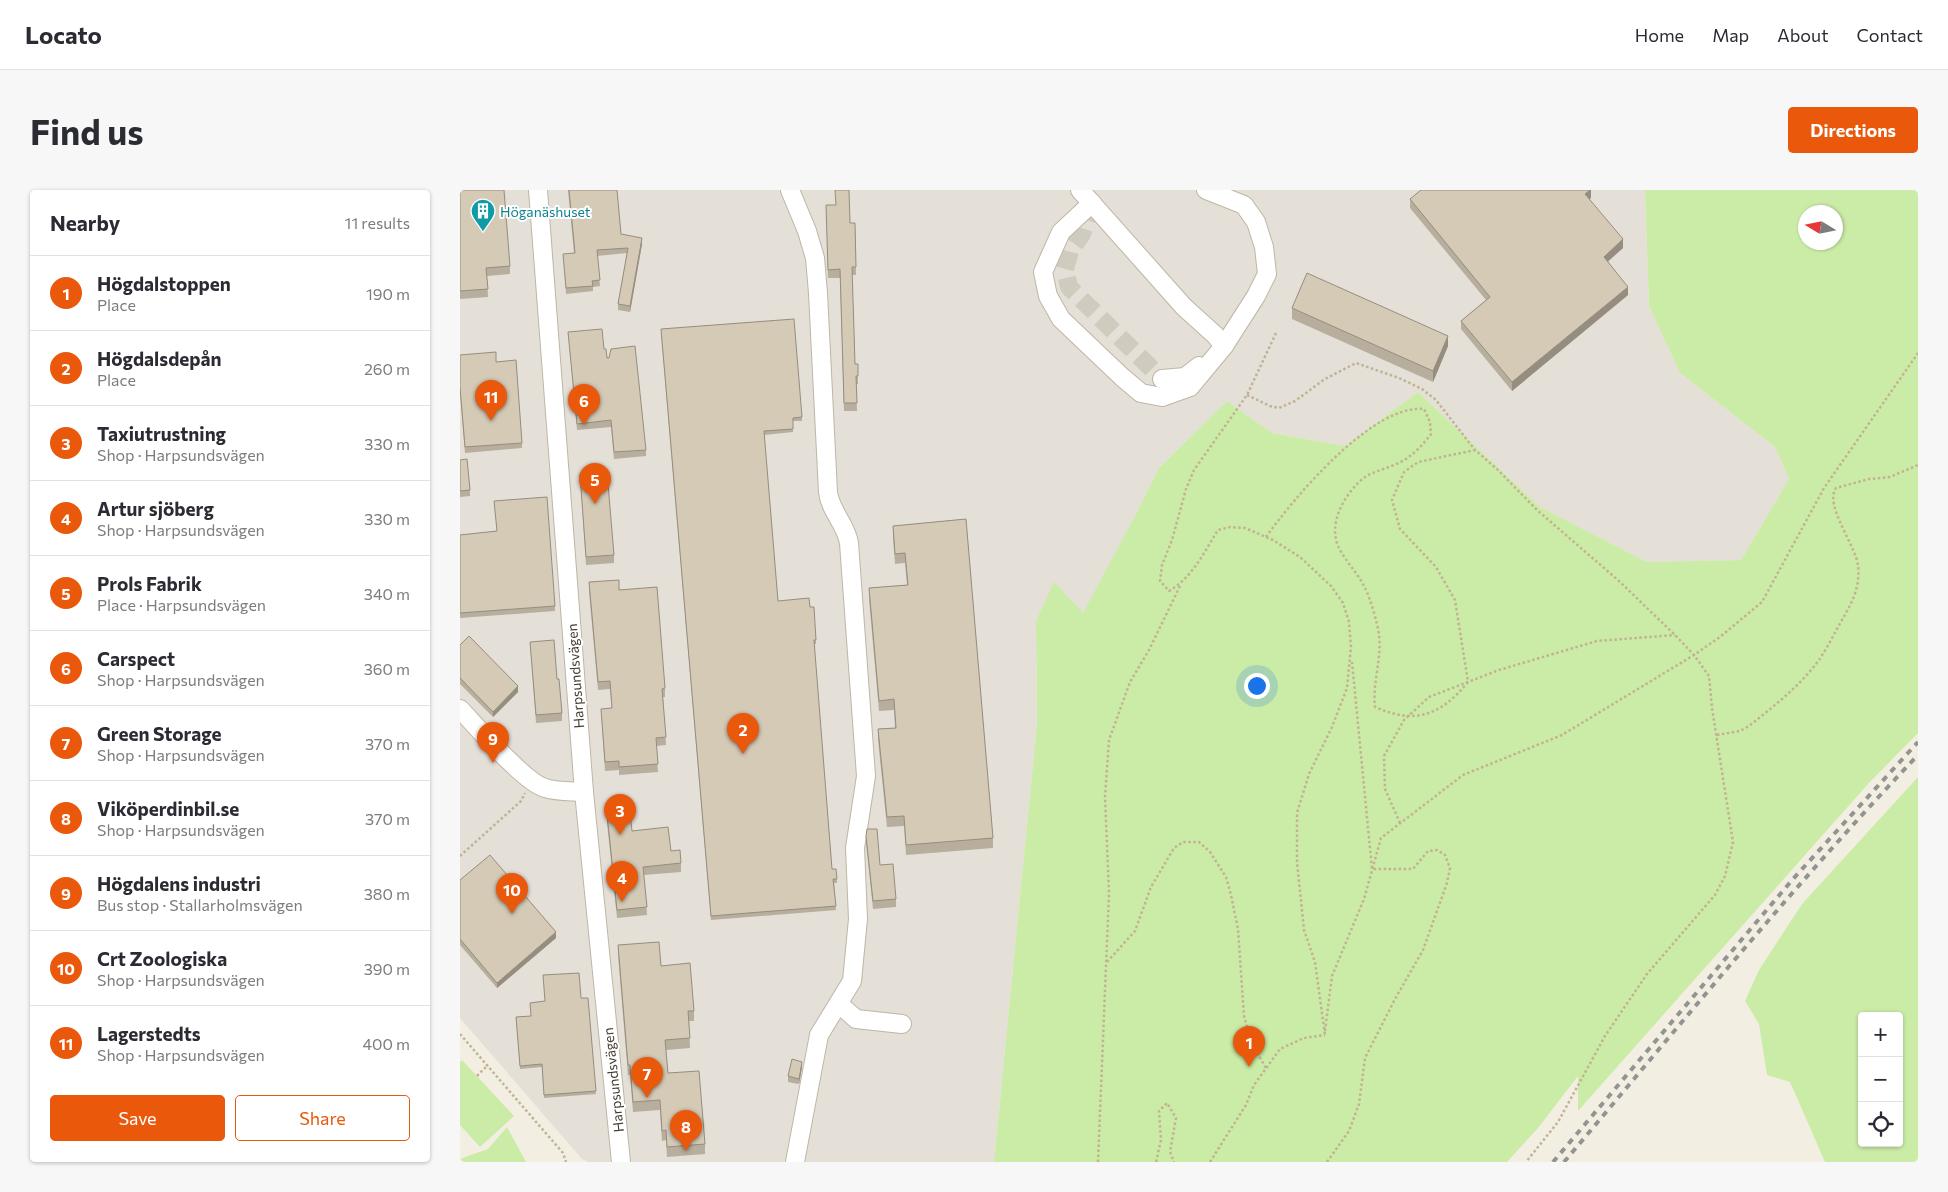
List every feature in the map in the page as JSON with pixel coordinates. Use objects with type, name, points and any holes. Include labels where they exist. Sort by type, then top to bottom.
[{"type":"street","name":"Harpsundsvägen","points":[[538,190],[584,792],[621,1162]]},
{"type":"street","points":[[790,190],[807,231],[815,258],[828,492],[832,507],[847,534],[849,543],[866,776],[855,848],[858,919],[852,982],[819,1034],[795,1162]]},
{"type":"street","points":[[1080,190],[1184,307],[1224,346]]},
{"type":"street","points":[[1092,203],[1061,232],[1043,272],[1048,296],[1061,319],[1141,393],[1162,397],[1190,387],[1224,346],[1256,296],[1267,274],[1265,256],[1256,222],[1244,204],[1206,190]]},
{"type":"street","points":[[1162,379],[1185,377],[1224,346]]},
{"type":"street","points":[[460,709],[531,780],[545,788],[584,792]]},
{"type":"street","points":[[839,1004],[856,1019],[902,1024]]},
{"type":"path","points":[[1180,585],[1169,591],[1160,581],[1162,565],[1172,540],[1186,489],[1194,470],[1247,395],[1276,334]]},
{"type":"path","points":[[1325,1035],[1332,976],[1364,899],[1381,838],[1464,775],[1562,735],[1694,655],[1720,637],[1762,602],[1824,488],[1918,353]]},
{"type":"path","points":[[1247,395],[1270,406],[1279,408],[1295,401],[1325,379],[1356,363],[1399,378],[1422,389],[1436,400],[1475,450],[1497,469],[1537,510],[1618,581],[1675,635],[1694,655],[1709,676],[1733,842],[1724,876],[1715,894],[1647,974],[1605,1036],[1558,1122],[1526,1162]]},
{"type":"path","points":[[1266,537],[1310,483],[1336,456],[1362,435],[1392,415],[1415,408],[1424,409],[1430,422],[1432,434],[1416,452],[1395,465],[1372,472],[1358,483],[1343,502],[1335,522],[1338,545],[1366,588],[1379,635],[1379,663],[1373,693],[1375,708],[1387,713],[1408,716],[1422,716],[1432,712],[1454,699],[1468,682],[1455,600],[1436,567],[1400,530],[1392,500],[1404,472],[1418,462],[1475,450]]},
{"type":"path","points":[[1717,735],[1740,731],[1749,726],[1799,683],[1819,660],[1848,610],[1857,589],[1858,565],[1855,551],[1833,503],[1832,497],[1836,488],[1890,477],[1918,465]]},
{"type":"path","points":[[1098,1162],[1107,962],[1108,892],[1105,797],[1109,740],[1130,682],[1149,650],[1180,585],[1190,574],[1218,530],[1230,527],[1245,528],[1266,537],[1300,557],[1331,586],[1343,603],[1349,622],[1372,870]]},
{"type":"path","points":[[1400,823],[1385,789],[1384,756],[1404,720],[1429,697],[1499,670],[1597,641],[1675,635]]},
{"type":"path","points":[[1325,1035],[1315,962],[1304,930],[1297,862],[1297,813],[1309,774],[1332,727],[1347,688],[1351,653]]},
{"type":"path","points":[[460,856],[521,801],[531,780]]},
{"type":"path","points":[[1107,962],[1135,931],[1152,887],[1174,848],[1183,842],[1199,842],[1210,852],[1226,877],[1238,929],[1244,1016],[1252,1044],[1266,1068]]},
{"type":"path","points":[[1327,1162],[1349,1130],[1360,1104],[1365,1058],[1423,950],[1447,883],[1450,868],[1445,856],[1437,850],[1428,851],[1413,869],[1372,870]]},
{"type":"path","points":[[460,1034],[564,1153],[566,1162]]},
{"type":"path","points":[[1210,1162],[1246,1105],[1254,1085],[1280,1049],[1304,1038],[1325,1035]]},
{"type":"path","points":[[477,1076],[488,1065]]},
{"type":"path","points":[[1156,1162],[1161,1140],[1159,1111],[1167,1103],[1176,1118],[1170,1152],[1174,1162]]},
{"type":"shaded area","points":[[460,190],[1645,190],[1649,306],[1680,373],[1775,447],[1789,479],[1741,560],[1647,562],[1540,507],[1418,392],[1345,446],[1272,433],[1227,401],[1159,468],[1083,614],[1036,621],[1037,723],[994,1162],[589,1162],[582,1159],[460,1018]]},
{"type":"green space","points":[[1645,190],[1918,190],[1918,733],[1868,784],[1578,1111],[1578,1076],[1538,1128],[1507,1162],[994,1162],[1037,723],[1036,621],[1054,582],[1083,613],[1159,468],[1227,401],[1272,433],[1345,446],[1418,392],[1540,507],[1647,562],[1741,560],[1789,479],[1775,447],[1680,373],[1649,306]]},
{"type":"green space","points":[[1918,777],[1918,1162],[1825,1162],[1790,1082],[1767,1075],[1759,1024],[1745,1001],[1759,970],[1802,904]]},
{"type":"green space","points":[[462,1060],[514,1116],[480,1147],[460,1125],[460,1062]]},
{"type":"green space","points":[[507,1127],[526,1162],[460,1162],[460,1159],[488,1149]]},
{"type":"building","name":"Höganäshuset","points":[[460,190],[504,190],[510,266],[486,268],[488,289],[460,291]]},
{"type":"building","points":[[569,190],[617,190],[621,234],[642,238],[630,306],[618,304],[628,248],[597,250],[600,280],[592,281],[593,286],[566,288],[563,254],[575,253]]},
{"type":"building","points":[[835,190],[849,190],[850,223],[855,223],[856,267],[852,267],[855,364],[858,364],[858,376],[856,376],[857,403],[844,403],[840,269],[828,270],[826,205],[836,205]]},
{"type":"building","points":[[1421,190],[1590,190],[1585,194],[1623,239],[1604,257],[1628,287],[1512,382],[1461,321],[1490,297],[1410,199]]},
{"type":"building","points":[[1307,273],[1448,336],[1433,371],[1292,308]]},
{"type":"building","points":[[794,319],[802,417],[793,418],[793,429],[764,431],[778,601],[809,598],[810,607],[814,607],[816,640],[814,640],[832,869],[836,869],[837,879],[833,879],[836,906],[711,916],[661,329]]},
{"type":"building","points":[[602,329],[607,358],[609,358],[611,349],[635,346],[646,450],[614,452],[611,420],[577,424],[568,332]]},
{"type":"building","points":[[496,352],[496,362],[516,360],[522,443],[465,447],[460,387],[460,355]]},
{"type":"building","points":[[467,459],[470,490],[460,491],[460,460]]},
{"type":"building","points":[[607,472],[614,555],[586,557],[580,474]]},
{"type":"building","points":[[547,497],[555,606],[460,613],[460,535],[497,531],[494,501]]},
{"type":"building","points":[[966,519],[993,838],[906,845],[904,816],[887,817],[878,729],[896,728],[894,699],[879,701],[869,588],[908,585],[905,553],[895,554],[893,526]]},
{"type":"building","points":[[619,580],[619,590],[657,587],[665,688],[662,689],[666,737],[656,738],[658,764],[619,767],[619,761],[605,762],[601,709],[612,708],[610,681],[598,682],[589,582]]},
{"type":"building","points":[[469,636],[518,686],[493,712],[460,678],[460,645]]},
{"type":"building","points":[[554,640],[562,713],[536,715],[530,642]]},
{"type":"building","points":[[630,812],[632,831],[668,827],[671,851],[680,850],[681,863],[643,867],[647,907],[617,910],[607,814]]},
{"type":"building","points":[[867,829],[877,829],[880,865],[893,864],[896,899],[873,901],[866,836]]},
{"type":"building","points":[[490,855],[556,932],[497,983],[460,939],[460,880]]},
{"type":"building","points":[[659,942],[661,966],[690,963],[694,1011],[688,1011],[690,1038],[665,1040],[668,1073],[699,1071],[705,1144],[667,1147],[666,1130],[662,1131],[660,1100],[633,1102],[618,945]]},
{"type":"building","points":[[579,973],[581,998],[588,998],[596,1091],[544,1095],[542,1064],[520,1066],[516,1017],[531,1016],[530,1003],[545,1001],[543,975]]},
{"type":"building","points":[[792,1059],[802,1062],[799,1079],[788,1076]]},
{"type":"tunnel","points":[[1092,203],[1082,234],[1070,251],[1065,269],[1069,287],[1162,379]]},
{"type":"railway","points":[[1553,1162],[1793,879],[1918,742]]},
{"type":"railway","points":[[1564,1162],[1782,905],[1918,755]]},
{"type":"place","name":"Höganäshuset","points":[[483,232]]},
{"type":"place","name":"Lagerstedts","points":[[491,421]]},
{"type":"place","name":"Carspect","points":[[584,425]]},
{"type":"place","name":"Prols Fabrik","points":[[595,504]]},
{"type":"place","name":"Högdalsdepån","points":[[743,754]]},
{"type":"place","name":"Högdalens industri","points":[[493,763]]},
{"type":"place","name":"Taxiutrustning","points":[[620,835]]},
{"type":"place","name":"Artur sjöberg","points":[[622,902]]},
{"type":"place","name":"Crt Zoologiska","points":[[512,914]]},
{"type":"place","name":"Högdalstoppen","points":[[1249,1067]]},
{"type":"place","name":"Green Storage","points":[[647,1098]]},
{"type":"place","name":"Viköperdinbil.se","points":[[686,1151]]}]
